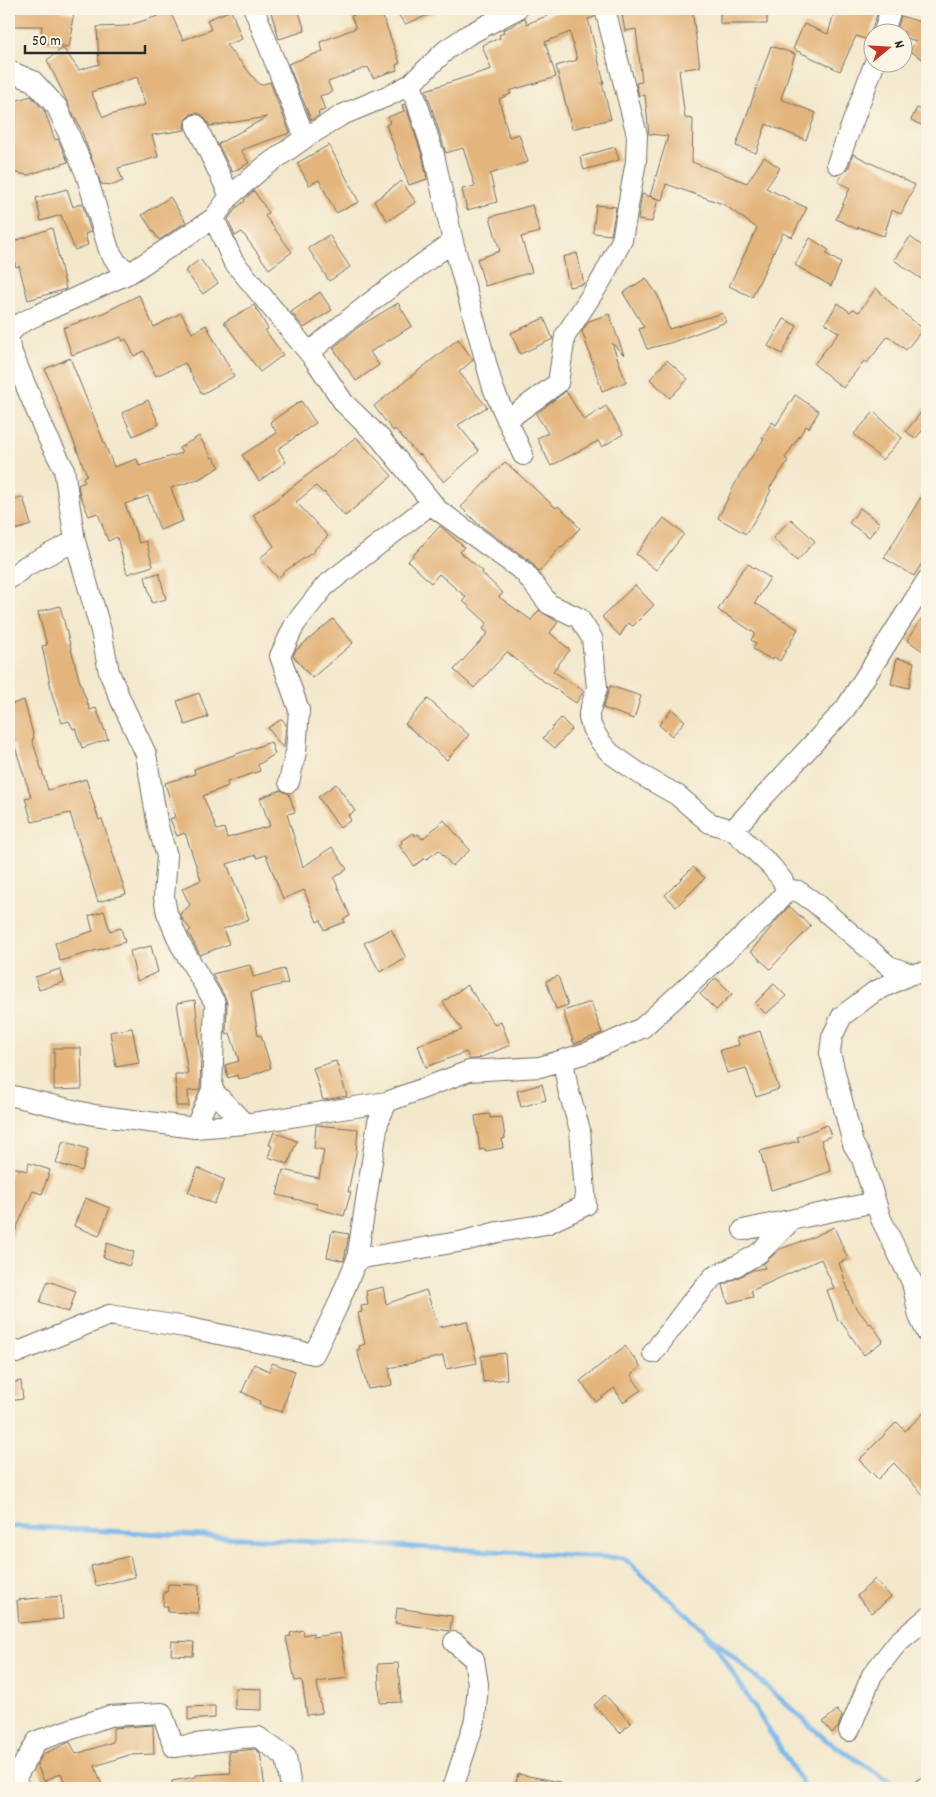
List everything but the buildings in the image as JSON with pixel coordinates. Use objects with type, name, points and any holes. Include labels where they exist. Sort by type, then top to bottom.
[{"type":"street","points":[[254,9],[305,138]]},
{"type":"street","points":[[195,1128],[212,1090],[215,1003],[180,944],[167,913],[164,897],[167,856],[157,821],[146,754],[109,672],[102,631],[75,541],[64,469],[46,434],[10,348],[9,334],[20,324],[37,315],[130,273],[214,218],[230,196],[264,167],[305,138],[342,115],[411,84],[446,50],[468,35],[517,9]]},
{"type":"street","points":[[507,420],[558,383],[566,336],[602,279],[622,240],[636,162],[637,135],[605,9]]},
{"type":"street","points":[[887,22],[891,9]]},
{"type":"street","points":[[9,71],[33,81],[57,107],[86,174],[109,250],[117,263],[130,273]]},
{"type":"street","points":[[837,164],[871,72]]},
{"type":"street","points":[[411,84],[434,155],[453,242],[493,388],[523,455]]},
{"type":"street","points":[[196,126],[230,196]]},
{"type":"street","points":[[214,218],[233,261],[309,353],[344,403],[380,438],[438,510],[524,572],[549,604],[579,618],[592,638],[596,677],[597,688],[589,718],[596,735],[610,753],[643,776],[677,795],[710,824],[733,830],[777,873],[783,881],[786,892]]},
{"type":"street","points":[[309,353],[336,329],[403,277],[453,242]]},
{"type":"street","points":[[289,782],[296,752],[299,710],[280,656],[295,624],[325,586],[432,503]]},
{"type":"street","points":[[9,579],[26,566],[75,541]]},
{"type":"street","points":[[733,830],[845,708],[927,580]]},
{"type":"street","points":[[9,1095],[94,1115],[195,1128],[245,1124],[387,1102],[469,1070],[540,1067],[589,1052],[642,1028],[765,916],[786,892],[791,890],[798,891],[806,896],[889,966],[919,973]]},
{"type":"street","points":[[919,973],[874,992],[842,1016],[832,1037],[830,1053],[853,1144],[862,1158],[885,1228],[912,1282],[919,1316],[927,1333]]},
{"type":"street","points":[[357,1259],[464,1241],[498,1232],[546,1224],[586,1205],[580,1130],[568,1089],[563,1060]]},
{"type":"street","points":[[212,1090],[245,1124]]},
{"type":"street","points":[[9,1347],[16,1353],[109,1315],[185,1327],[314,1354],[337,1307],[357,1259],[378,1122],[387,1102]]},
{"type":"street","points":[[743,1230],[875,1202]]},
{"type":"street","points":[[653,1353],[713,1277],[758,1253],[791,1221]]},
{"type":"street","points":[[849,1731],[872,1675],[898,1642],[927,1618]]},
{"type":"street","points":[[453,1788],[475,1720],[478,1684],[474,1660],[454,1642]]},
{"type":"street","points":[[14,1780],[37,1741],[108,1716],[162,1713],[174,1747],[258,1737],[286,1757],[291,1788]]},
{"type":"waterway","points":[[9,1526],[624,1558],[826,1740],[900,1788]]},
{"type":"waterway","points":[[706,1636],[716,1646],[805,1788]]}]
